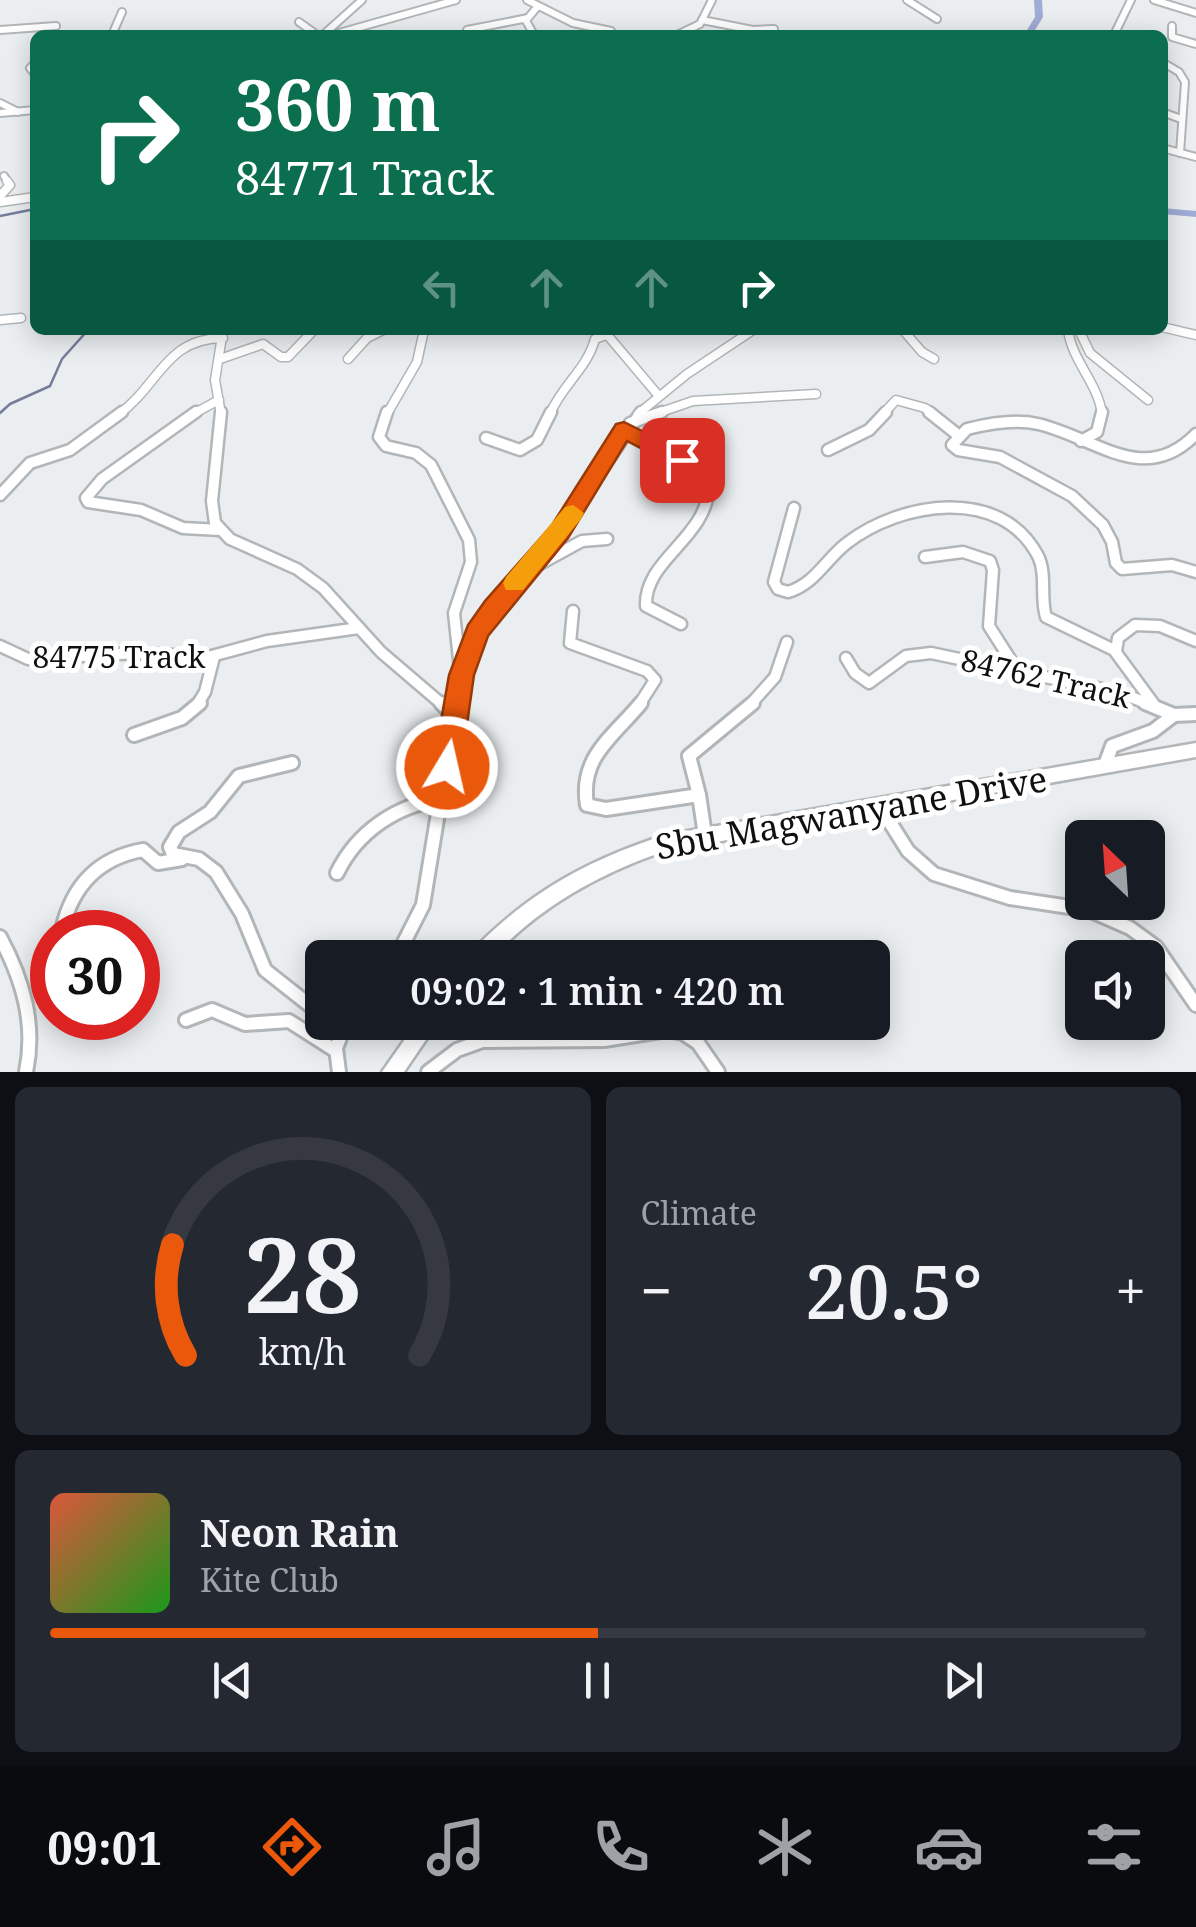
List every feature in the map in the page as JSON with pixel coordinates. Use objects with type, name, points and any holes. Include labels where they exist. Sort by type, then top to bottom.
[{"type":"main road","name":"Sbu Magwanyane Drive","points":[[497,940],[516,920],[598,867],[628,854],[705,835],[1196,750]]},
{"type":"main road","points":[[392,1072],[416,1040]]},
{"type":"street","points":[[326,30],[362,0]]},
{"type":"street","points":[[348,30],[456,0]]},
{"type":"street","points":[[527,0],[573,23],[602,30]]},
{"type":"street","points":[[686,30],[702,20],[712,0]]},
{"type":"street","points":[[907,0],[937,19]]},
{"type":"street","points":[[1116,30],[1131,0]]},
{"type":"street","points":[[1154,0],[1196,14]]},
{"type":"street","points":[[466,30],[525,19],[538,6]]},
{"type":"street","points":[[114,30],[122,12]]},
{"type":"street","points":[[525,19],[531,30]]},
{"type":"street","points":[[702,20],[756,30],[774,29]]},
{"type":"street","points":[[299,22],[312,30]]},
{"type":"street","points":[[0,30],[56,26]]},
{"type":"street","points":[[1172,26],[1172,37],[1196,44]]},
{"type":"street","points":[[1168,65],[1180,72],[1185,82],[1180,153]]},
{"type":"street","points":[[1185,82],[1196,84]]},
{"type":"street","points":[[0,103],[18,112]]},
{"type":"street","points":[[0,113],[30,111]]},
{"type":"street","points":[[1168,114],[1181,119]]},
{"type":"street","points":[[1168,150],[1196,157]]},
{"type":"street","points":[[0,199],[10,185],[4,176]]},
{"type":"street","points":[[0,199],[30,198]]},
{"type":"street","points":[[0,320],[21,318]]},
{"type":"street","points":[[1168,330],[1193,336]]},
{"type":"street","points":[[0,495],[30,463],[70,450],[130,406],[180,349],[200,338],[217,335]]},
{"type":"street","points":[[220,530],[213,517],[212,501],[220,444],[216,380],[223,335]]},
{"type":"street","points":[[220,359],[264,344],[281,357],[288,357],[309,335]]},
{"type":"street","points":[[348,358],[374,335]]},
{"type":"street","points":[[423,335],[417,362],[390,404],[380,437],[386,446],[416,453],[432,465],[467,533],[471,562],[454,612],[461,675]]},
{"type":"street","points":[[486,438],[520,450],[539,440],[558,396],[588,366],[595,339],[601,335]]},
{"type":"street","points":[[608,335],[658,395]]},
{"type":"street","points":[[408,940],[424,905],[461,675],[483,622],[573,513],[626,426],[658,395],[746,335]]},
{"type":"street","points":[[907,335],[934,359]]},
{"type":"street","points":[[1069,335],[1072,354],[1102,405],[1098,432],[1080,441]]},
{"type":"street","points":[[1080,335],[1092,357],[1141,390],[1148,400]]},
{"type":"street","points":[[626,426],[693,401],[816,394]]},
{"type":"street","points":[[219,400],[144,448],[90,492],[88,502],[141,510],[178,526],[220,530],[312,579],[358,628],[455,717]]},
{"type":"street","points":[[828,450],[870,430],[896,400],[925,408],[958,435]]},
{"type":"street","points":[[1196,434],[1184,449],[1161,458],[1111,452],[1032,423],[975,426],[958,435],[952,445],[954,450],[1000,457],[1084,506],[1109,534],[1116,564],[1122,569],[1172,564],[1196,572]]},
{"type":"street","points":[[626,426],[688,464],[710,486],[706,512],[652,579],[644,595],[650,609],[682,624]]},
{"type":"street","points":[[794,508],[775,574],[775,586],[783,592],[801,588],[849,542],[878,525],[929,510],[987,510],[1009,522],[1037,554],[1046,616],[1116,652],[1153,704]]},
{"type":"street","points":[[526,571],[543,566],[583,538],[607,539]]},
{"type":"street","points":[[925,557],[963,552],[990,561],[989,626],[1020,673]]},
{"type":"street","points":[[572,611],[570,643],[636,666],[655,680],[635,711],[592,754],[584,797],[588,806],[606,809],[699,795]]},
{"type":"street","points":[[1116,652],[1117,637],[1124,628],[1138,624],[1181,632],[1196,641]]},
{"type":"street","name":"84775 Track","points":[[0,646],[28,659],[137,653],[214,657],[267,641],[358,628]]},
{"type":"street","points":[[705,835],[690,766],[692,754],[735,719],[777,675],[786,655],[786,642]]},
{"type":"street","name":"84762 Track","points":[[846,658],[855,674],[870,684],[880,682],[900,659],[916,653],[946,654],[1153,704],[1174,715],[1153,731],[1112,746],[1105,766]]},
{"type":"street","points":[[134,735],[200,706],[207,696],[214,657]]},
{"type":"street","points":[[1174,715],[1196,714]]},
{"type":"street","points":[[292,763],[236,778],[210,812],[172,841],[173,854],[206,862],[216,872],[242,914],[265,970],[305,1002]]},
{"type":"street","points":[[337,873],[358,840],[419,803],[442,799]]},
{"type":"street","points":[[879,806],[908,851],[934,874],[1010,898],[1090,910],[1144,938],[1167,961],[1196,1005]]},
{"type":"street","points":[[65,910],[75,892],[108,860],[143,850],[162,864],[190,857]]},
{"type":"street","points":[[0,937],[27,1008],[30,1044],[26,1072]]},
{"type":"street","points":[[186,1020],[212,1010],[246,1024],[288,1021],[336,1052]]},
{"type":"street","points":[[428,1072],[456,1050],[482,1041],[604,1040],[667,1030],[698,1043],[718,1072]]},
{"type":"street","points":[[337,1040],[339,1072]]},
{"type":"waterway","points":[[1031,30],[1039,17],[1038,0]]},
{"type":"waterway","points":[[0,216],[30,210]]},
{"type":"waterway","points":[[1168,212],[1196,214]]},
{"type":"waterway","points":[[0,413],[10,404],[50,386],[62,359],[84,335]]},
{"type":"slow traffic","points":[[514,583],[573,513]]},
{"type":"route","points":[[447,767],[461,675],[477,632],[493,608],[560,532],[624,430],[682,460]]}]
